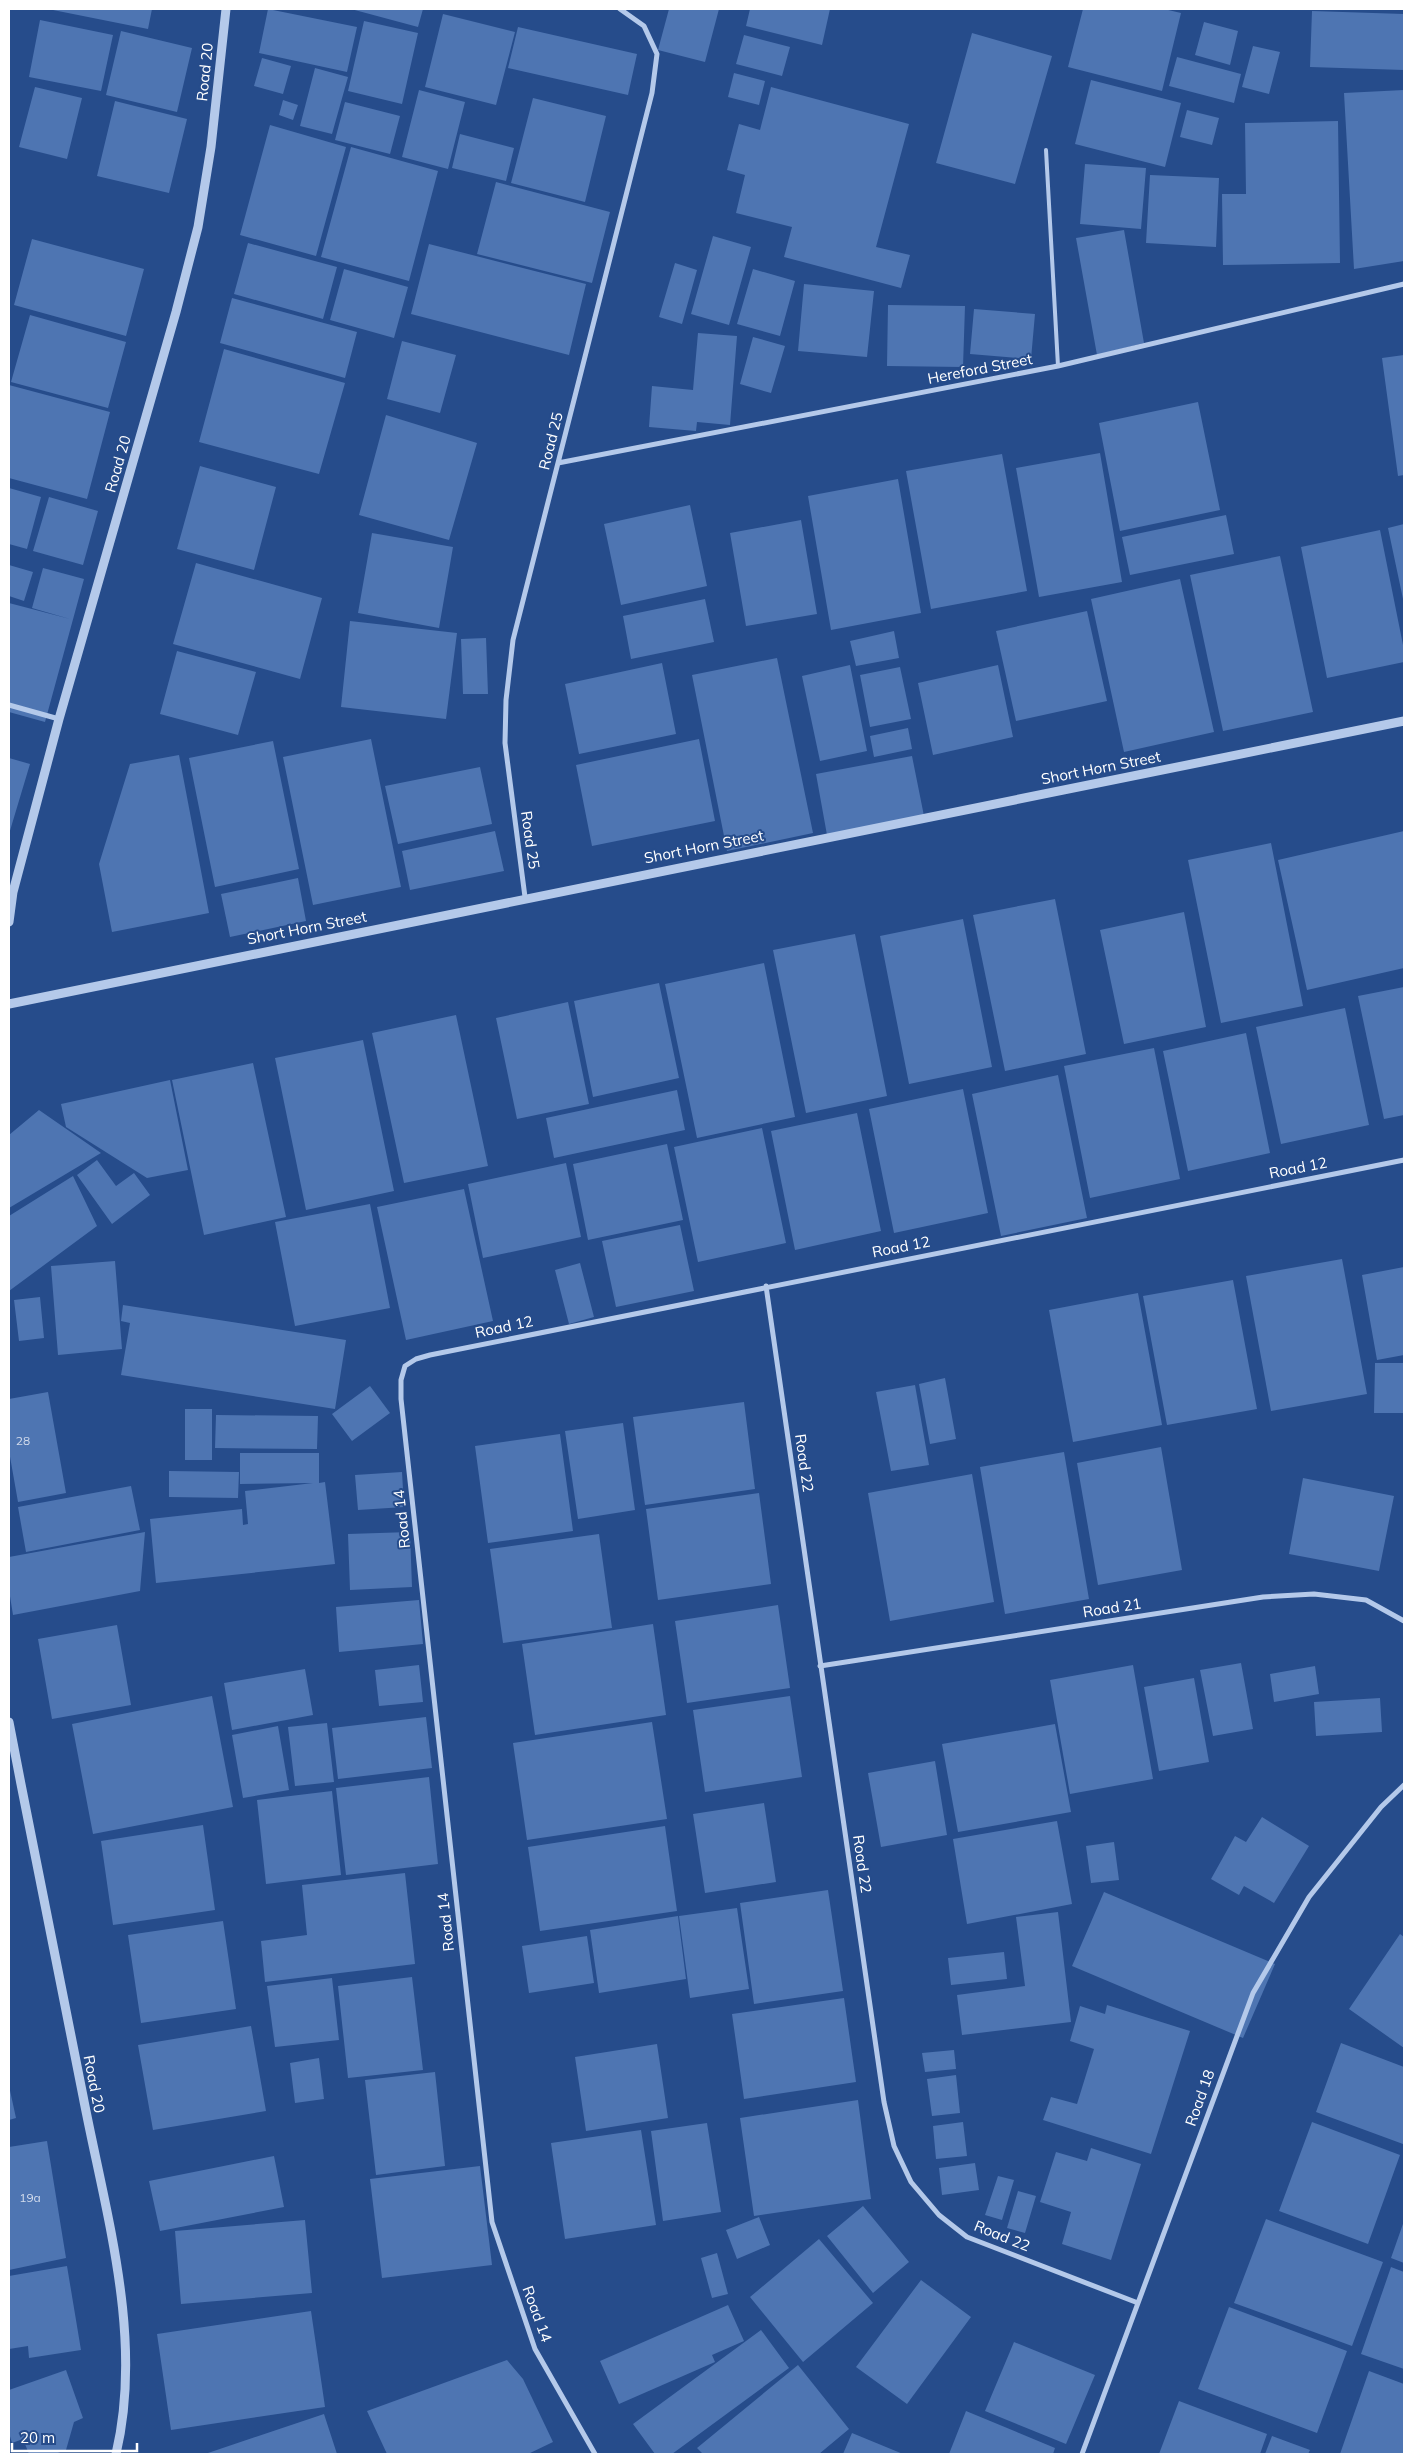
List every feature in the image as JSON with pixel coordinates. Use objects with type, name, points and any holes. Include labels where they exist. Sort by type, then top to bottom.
[{"type":"street","name":"Road 20","points":[[9,922],[13,892],[59,719],[198,227],[211,147],[226,9]]},
{"type":"street","name":"Road 25","points":[[526,897],[505,743],[506,700],[513,640],[652,93],[657,54],[644,26],[620,9]]},
{"type":"street","name":"Hereford Street","points":[[558,464],[1058,366],[1404,284]]},
{"type":"street","points":[[9,705],[59,719]]},
{"type":"street","name":"Short Horn Street","points":[[9,1004],[526,897],[1404,721]]},
{"type":"street","name":"Road 12","points":[[405,1366],[416,1359],[430,1355],[766,1286],[1404,1160]]},
{"type":"street","name":"Road 22","points":[[766,1286],[884,2102],[894,2146],[911,2182],[939,2215],[967,2237],[1138,2303]]},
{"type":"street","name":"Road 14","points":[[405,1366],[401,1380],[401,1399],[492,2222],[536,2349],[595,2454]]},
{"type":"street","name":"Road 21","points":[[820,1666],[1263,1597],[1314,1594],[1366,1600],[1404,1621]]},
{"type":"street","name":"Road 20","points":[[9,1722],[118,2274],[126,2378],[121,2434],[116,2454]]},
{"type":"street","name":"Road 18","points":[[1082,2454],[1252,1993],[1309,1897],[1381,1807],[1404,1785]]},
{"type":"lane","points":[[1046,150],[1058,366]]},
{"type":"building","points":[[48,9],[152,9],[148,29]]},
{"type":"building","points":[[268,9],[357,27],[347,72],[259,53]]},
{"type":"building","points":[[351,9],[423,9],[418,27]]},
{"type":"building","points":[[669,9],[719,9],[705,62],[658,50]]},
{"type":"building","points":[[750,9],[830,9],[822,45],[746,26]]},
{"type":"building","points":[[1083,9],[1164,9],[1181,13],[1162,91],[1068,67]]},
{"type":"building","points":[[1312,11],[1404,14],[1404,70],[1310,67]]},
{"type":"building","points":[[443,14],[515,32],[496,105],[425,87]]},
{"type":"building","points":[[40,20],[113,35],[101,91],[29,77]]},
{"type":"building","points":[[364,21],[418,33],[402,104],[348,91]]},
{"type":"building","points":[[1204,22],[1238,31],[1230,65],[1195,55]]},
{"type":"building","points":[[518,27],[637,54],[628,95],[508,68]]},
{"type":"building","points":[[121,31],[192,48],[177,112],[106,95]]},
{"type":"building","points":[[972,33],[1052,56],[1015,184],[936,163]]},
{"type":"building","points":[[744,35],[790,47],[782,76],[736,64]]},
{"type":"building","points":[[1253,46],[1280,52],[1269,94],[1242,87]]},
{"type":"building","points":[[1177,57],[1241,74],[1234,103],[1169,86]]},
{"type":"building","points":[[262,58],[291,66],[283,94],[254,86]]},
{"type":"building","points":[[315,68],[348,77],[332,134],[300,126]]},
{"type":"building","points":[[734,73],[765,81],[759,105],[728,97]]},
{"type":"building","points":[[1091,80],[1181,103],[1165,167],[1075,144]]},
{"type":"building","points":[[35,87],[82,98],[67,159],[19,147]]},
{"type":"building","points":[[771,87],[909,124],[876,247],[910,255],[901,288],[784,257],[792,227],[736,213],[745,175],[727,170],[739,124],[760,130]]},
{"type":"building","points":[[419,90],[465,102],[448,169],[402,157]]},
{"type":"building","points":[[1404,90],[1404,261],[1354,269],[1344,93]]},
{"type":"building","points":[[533,98],[606,116],[585,202],[511,183]]},
{"type":"building","points":[[283,100],[298,105],[293,120],[279,115]]},
{"type":"building","points":[[115,101],[187,119],[169,193],[97,176]]},
{"type":"building","points":[[345,102],[400,116],[390,154],[335,140]]},
{"type":"building","points":[[1187,110],[1219,118],[1212,145],[1180,137]]},
{"type":"building","points":[[1338,121],[1340,263],[1223,265],[1222,194],[1246,194],[1245,123]]},
{"type":"building","points":[[270,125],[346,147],[316,256],[240,235]]},
{"type":"building","points":[[460,134],[514,148],[506,181],[452,168]]},
{"type":"building","points":[[351,147],[438,171],[409,281],[321,257]]},
{"type":"building","points":[[1085,164],[1146,168],[1141,229],[1080,224]]},
{"type":"building","points":[[1150,175],[1219,178],[1216,247],[1146,243]]},
{"type":"building","points":[[496,182],[610,212],[592,283],[477,254]]},
{"type":"building","points":[[1124,230],[1144,343],[1097,355],[1076,238]]},
{"type":"building","points":[[713,236],[751,247],[729,325],[691,314]]},
{"type":"building","points":[[32,239],[144,269],[126,336],[14,305]]},
{"type":"building","points":[[248,243],[337,267],[323,319],[234,294]]},
{"type":"building","points":[[429,244],[586,284],[569,355],[411,314]]},
{"type":"building","points":[[675,263],[697,270],[682,324],[659,317]]},
{"type":"building","points":[[344,269],[408,287],[394,338],[330,320]]},
{"type":"building","points":[[753,269],[795,281],[780,336],[737,324]]},
{"type":"building","points":[[804,284],[874,291],[867,357],[798,351]]},
{"type":"building","points":[[232,298],[357,332],[345,378],[220,343]]},
{"type":"building","points":[[888,305],[965,306],[963,367],[887,366]]},
{"type":"building","points":[[974,309],[1035,314],[1031,359],[970,354]]},
{"type":"building","points":[[30,315],[126,342],[108,408],[11,382]]},
{"type":"building","points":[[698,333],[737,336],[730,425],[697,422],[696,431],[649,427],[652,386],[693,390]]},
{"type":"building","points":[[753,337],[785,346],[771,393],[740,384]]},
{"type":"building","points":[[402,341],[456,355],[440,413],[387,399]]},
{"type":"building","points":[[224,349],[345,383],[319,474],[199,442]]},
{"type":"building","points":[[1404,355],[1404,475],[1398,476],[1382,358]]},
{"type":"building","points":[[9,385],[110,412],[87,499],[9,478]]},
{"type":"building","points":[[1198,402],[1220,510],[1120,531],[1099,423]]},
{"type":"building","points":[[386,415],[477,443],[449,540],[359,515]]},
{"type":"building","points":[[1100,453],[1122,582],[1039,597],[1016,468]]},
{"type":"building","points":[[1002,454],[1027,591],[931,609],[906,471]]},
{"type":"building","points":[[200,466],[276,487],[254,570],[177,549]]},
{"type":"building","points":[[898,479],[921,613],[831,630],[808,496]]},
{"type":"building","points":[[9,488],[41,497],[27,549],[9,544]]},
{"type":"building","points":[[49,497],[98,511],[83,565],[33,551]]},
{"type":"building","points":[[690,505],[707,586],[621,605],[604,524]]},
{"type":"building","points":[[1226,515],[1234,554],[1130,575],[1122,537]]},
{"type":"building","points":[[801,520],[817,614],[746,626],[730,533]]},
{"type":"building","points":[[1404,524],[1404,598],[1403,599],[1388,528]]},
{"type":"building","points":[[1380,530],[1404,650],[1404,662],[1327,678],[1301,547]]},
{"type":"building","points":[[372,533],[453,547],[439,628],[358,613]]},
{"type":"building","points":[[1280,556],[1313,712],[1223,731],[1190,575]]},
{"type":"building","points":[[196,563],[322,598],[300,679],[173,644]]},
{"type":"building","points":[[9,565],[33,572],[24,601],[9,596]]},
{"type":"building","points":[[43,568],[84,579],[45,722],[9,712],[9,603],[70,619],[32,608]]},
{"type":"building","points":[[1180,579],[1214,732],[1124,752],[1091,599]]},
{"type":"building","points":[[705,599],[714,642],[631,659],[623,616]]},
{"type":"building","points":[[1087,611],[1107,701],[1016,721],[996,631]]},
{"type":"building","points":[[350,621],[457,633],[446,719],[341,707]]},
{"type":"building","points":[[894,631],[899,658],[856,666],[850,641]]},
{"type":"building","points":[[486,638],[488,694],[463,694],[461,639]]},
{"type":"building","points":[[177,651],[256,672],[238,735],[160,714]]},
{"type":"building","points":[[777,658],[813,833],[727,851],[692,675]]},
{"type":"building","points":[[662,663],[676,734],[579,754],[565,684]]},
{"type":"building","points":[[850,665],[867,751],[820,761],[802,676]]},
{"type":"building","points":[[998,665],[1013,737],[933,755],[918,683]]},
{"type":"building","points":[[900,667],[911,719],[870,727],[860,675]]},
{"type":"building","points":[[908,728],[912,749],[874,757],[870,736]]},
{"type":"building","points":[[371,739],[401,887],[313,905],[283,757]]},
{"type":"building","points":[[699,739],[715,821],[592,846],[576,765]]},
{"type":"building","points":[[273,741],[299,869],[215,887],[189,758]]},
{"type":"building","points":[[179,755],[209,913],[112,932],[99,864],[130,764]]},
{"type":"building","points":[[912,756],[924,816],[827,835],[816,774]]},
{"type":"building","points":[[9,758],[30,764],[9,834]]},
{"type":"building","points":[[480,767],[492,824],[398,844],[385,786]]},
{"type":"building","points":[[495,831],[504,871],[410,890],[402,851]]},
{"type":"building","points":[[1404,831],[1404,968],[1307,990],[1278,860]]},
{"type":"building","points":[[1271,843],[1303,1006],[1221,1023],[1188,860]]},
{"type":"building","points":[[298,878],[306,921],[230,937],[221,894]]},
{"type":"building","points":[[1055,899],[1086,1054],[1005,1071],[973,915]]},
{"type":"building","points":[[1184,912],[1206,1027],[1124,1044],[1100,930]]},
{"type":"building","points":[[963,919],[992,1067],[909,1084],[880,936]]},
{"type":"building","points":[[855,934],[887,1096],[806,1113],[773,950]]},
{"type":"building","points":[[764,963],[795,1117],[697,1138],[665,984]]},
{"type":"building","points":[[659,983],[679,1078],[593,1097],[574,1001]]},
{"type":"building","points":[[1404,987],[1404,1115],[1384,1119],[1358,996]]},
{"type":"building","points":[[568,1002],[589,1104],[517,1119],[496,1018]]},
{"type":"building","points":[[1345,1008],[1369,1125],[1281,1144],[1256,1027]]},
{"type":"building","points":[[456,1015],[488,1166],[404,1183],[372,1033]]},
{"type":"building","points":[[1246,1033],[1270,1153],[1188,1171],[1163,1051]]},
{"type":"building","points":[[363,1040],[394,1191],[306,1210],[275,1058]]},
{"type":"building","points":[[1154,1048],[1180,1179],[1090,1198],[1064,1066]]},
{"type":"building","points":[[253,1063],[286,1217],[204,1235],[172,1080]]},
{"type":"building","points":[[1058,1075],[1087,1218],[1001,1236],[972,1094]]},
{"type":"building","points":[[170,1080],[188,1170],[147,1178],[66,1127],[61,1104]]},
{"type":"building","points":[[963,1089],[988,1213],[894,1233],[869,1109]]},
{"type":"building","points":[[677,1090],[685,1130],[554,1158],[546,1118]]},
{"type":"building","points":[[39,1110],[101,1153],[9,1208],[9,1135]]},
{"type":"building","points":[[857,1113],[881,1231],[795,1250],[771,1131]]},
{"type":"building","points":[[762,1128],[786,1243],[698,1262],[674,1147]]},
{"type":"building","points":[[667,1144],[683,1220],[588,1240],[573,1164]]},
{"type":"building","points":[[97,1160],[116,1186],[134,1173],[150,1195],[112,1224],[77,1175]]},
{"type":"building","points":[[566,1163],[581,1237],[483,1258],[468,1184]]},
{"type":"building","points":[[73,1176],[97,1226],[9,1291],[9,1216]]},
{"type":"building","points":[[464,1189],[493,1321],[406,1340],[377,1207]]},
{"type":"building","points":[[370,1204],[390,1308],[295,1326],[275,1222]]},
{"type":"building","points":[[680,1225],[694,1291],[616,1307],[602,1241]]},
{"type":"building","points":[[1342,1259],[1367,1394],[1271,1411],[1246,1276]]},
{"type":"building","points":[[115,1261],[122,1349],[58,1355],[51,1266]]},
{"type":"building","points":[[580,1263],[594,1317],[569,1324],[555,1270]]},
{"type":"building","points":[[1404,1267],[1404,1355],[1377,1360],[1362,1275]]},
{"type":"building","points":[[1233,1280],[1257,1409],[1167,1425],[1143,1296]]},
{"type":"building","points":[[1138,1293],[1162,1425],[1073,1442],[1049,1310]]},
{"type":"building","points":[[40,1297],[44,1338],[19,1341],[14,1300]]},
{"type":"building","points":[[123,1305],[346,1340],[335,1409],[121,1375],[130,1323],[121,1321]]},
{"type":"building","points":[[1375,1363],[1404,1363],[1404,1413],[1374,1413]]},
{"type":"building","points":[[945,1378],[956,1439],[930,1444],[919,1384]]},
{"type":"building","points":[[915,1385],[929,1465],[891,1471],[876,1392]]},
{"type":"building","points":[[370,1386],[390,1413],[352,1441],[332,1414]]},
{"type":"building","points":[[48,1392],[66,1493],[18,1502],[9,1451],[9,1399]]},
{"type":"building","points":[[744,1402],[755,1489],[645,1505],[633,1417]]},
{"type":"building","points":[[185,1409],[212,1409],[212,1460],[185,1460]]},
{"type":"building","points":[[216,1415],[318,1416],[317,1449],[215,1448]]},
{"type":"building","points":[[623,1423],[635,1510],[578,1519],[565,1431]]},
{"type":"building","points":[[560,1434],[573,1531],[488,1543],[475,1446]]},
{"type":"building","points":[[1161,1447],[1182,1570],[1098,1585],[1077,1463]]},
{"type":"building","points":[[1064,1452],[1089,1599],[1005,1614],[980,1467]]},
{"type":"building","points":[[240,1453],[319,1453],[319,1483],[325,1482],[335,1564],[156,1583],[150,1519],[242,1509],[243,1525],[248,1524],[245,1491],[313,1483],[240,1484]]},
{"type":"building","points":[[169,1471],[239,1472],[238,1498],[169,1497]]},
{"type":"building","points":[[402,1472],[404,1507],[358,1510],[355,1475]]},
{"type":"building","points":[[972,1474],[994,1602],[890,1621],[868,1493]]},
{"type":"building","points":[[1303,1478],[1394,1496],[1379,1571],[1289,1554]]},
{"type":"building","points":[[131,1486],[140,1530],[26,1552],[18,1507]]},
{"type":"building","points":[[759,1493],[771,1584],[658,1600],[646,1509]]},
{"type":"building","points":[[145,1532],[140,1591],[13,1615],[9,1590],[9,1557]]},
{"type":"building","points":[[410,1532],[412,1587],[350,1590],[348,1534]]},
{"type":"building","points":[[599,1534],[612,1628],[503,1643],[490,1549]]},
{"type":"building","points":[[419,1600],[423,1644],[339,1652],[336,1607]]},
{"type":"building","points":[[778,1605],[790,1688],[687,1703],[675,1621]]},
{"type":"building","points":[[653,1624],[666,1715],[535,1735],[522,1644]]},
{"type":"building","points":[[117,1625],[131,1705],[52,1719],[38,1639]]},
{"type":"building","points":[[1241,1663],[1253,1729],[1213,1736],[1200,1670]]},
{"type":"building","points":[[419,1665],[423,1702],[379,1706],[375,1670]]},
{"type":"building","points":[[1133,1665],[1153,1779],[1070,1794],[1050,1680]]},
{"type":"building","points":[[1315,1666],[1319,1694],[1274,1702],[1270,1674]]},
{"type":"building","points":[[305,1669],[313,1715],[232,1730],[224,1683]]},
{"type":"building","points":[[1194,1678],[1209,1762],[1159,1771],[1144,1687]]},
{"type":"building","points":[[212,1696],[233,1807],[93,1834],[72,1724]]},
{"type":"building","points":[[790,1696],[802,1777],[705,1792],[693,1710]]},
{"type":"building","points":[[1380,1698],[1382,1732],[1316,1736],[1314,1702]]},
{"type":"building","points":[[426,1717],[432,1768],[338,1779],[332,1728]]},
{"type":"building","points":[[652,1722],[667,1819],[527,1840],[513,1743]]},
{"type":"building","points":[[327,1723],[334,1782],[295,1786],[288,1727]]},
{"type":"building","points":[[1055,1724],[1071,1812],[958,1832],[942,1744]]},
{"type":"building","points":[[278,1726],[289,1790],[243,1798],[232,1735]]},
{"type":"building","points":[[935,1761],[947,1835],[881,1847],[868,1773]]},
{"type":"building","points":[[429,1777],[438,1864],[346,1875],[336,1788]]},
{"type":"building","points":[[332,1791],[341,1875],[266,1884],[257,1800]]},
{"type":"building","points":[[764,1803],[776,1882],[705,1893],[693,1814]]},
{"type":"building","points":[[1262,1817],[1309,1846],[1274,1903],[1244,1886],[1239,1895],[1211,1879],[1235,1836],[1246,1842]]},
{"type":"building","points":[[1057,1821],[1072,1904],[967,1924],[953,1839]]},
{"type":"building","points":[[203,1825],[215,1910],[113,1925],[101,1841]]},
{"type":"building","points":[[665,1826],[677,1911],[540,1931],[528,1847]]},
{"type":"building","points":[[1114,1842],[1119,1880],[1091,1883],[1086,1846]]},
{"type":"building","points":[[405,1873],[415,1964],[265,1982],[261,1941],[307,1935],[302,1885]]},
{"type":"building","points":[[828,1890],[843,1991],[754,2004],[740,1903]]},
{"type":"building","points":[[1104,1892],[1275,1964],[1243,2038],[1072,1966]]},
{"type":"building","points":[[737,1908],[749,1989],[690,1998],[679,1916]]},
{"type":"building","points":[[1058,1912],[1071,2022],[962,2035],[957,1995],[1025,1986],[1016,1917]]},
{"type":"building","points":[[678,1916],[686,1979],[599,1993],[590,1930]]},
{"type":"building","points":[[223,1921],[236,2009],[141,2023],[128,1935]]},
{"type":"building","points":[[1400,1934],[1404,1937],[1404,2048],[1349,2009]]},
{"type":"building","points":[[587,1936],[594,1983],[529,1993],[522,1946]]},
{"type":"building","points":[[1004,1952],[1007,1979],[951,1985],[948,1958]]},
{"type":"building","points":[[412,1977],[423,2070],[348,2078],[338,1986]]},
{"type":"building","points":[[332,1978],[339,2040],[275,2047],[267,1986]]},
{"type":"building","points":[[844,1998],[856,2082],[744,2099],[732,2014]]},
{"type":"building","points":[[1107,2005],[1190,2031],[1151,2154],[1043,2120],[1051,2097],[1077,2104],[1094,2049],[1070,2041],[1080,2006],[1105,2014]]},
{"type":"building","points":[[251,2026],[266,2111],[153,2130],[138,2045]]},
{"type":"building","points":[[1341,2043],[1404,2067],[1403,2144],[1316,2112]]},
{"type":"building","points":[[657,2044],[668,2118],[586,2131],[575,2057]]},
{"type":"building","points":[[954,2050],[956,2069],[925,2072],[922,2053]]},
{"type":"building","points":[[319,2058],[324,2099],[295,2103],[290,2063]]},
{"type":"building","points":[[435,2072],[445,2166],[376,2175],[365,2080]]},
{"type":"building","points":[[956,2075],[960,2113],[932,2116],[927,2079]]},
{"type":"building","points":[[9,2086],[16,2118],[9,2120]]},
{"type":"building","points":[[858,2100],[871,2199],[754,2216],[740,2118]]},
{"type":"building","points":[[963,2122],[967,2156],[936,2159],[933,2126]]},
{"type":"building","points":[[1312,2122],[1400,2155],[1368,2244],[1279,2211]]},
{"type":"building","points":[[707,2123],[721,2212],[663,2221],[651,2131]]},
{"type":"building","points":[[641,2130],[656,2225],[565,2239],[551,2143]]},
{"type":"building","points":[[47,2141],[66,2258],[9,2270],[9,2147]]},
{"type":"building","points":[[1091,2148],[1141,2164],[1111,2260],[1062,2244],[1071,2212],[1040,2202],[1056,2152],[1087,2161]]},
{"type":"building","points":[[274,2156],[284,2207],[160,2231],[149,2181]]},
{"type":"building","points":[[975,2163],[979,2190],[942,2195],[939,2168]]},
{"type":"building","points":[[480,2166],[492,2265],[382,2278],[370,2179]]},
{"type":"building","points":[[998,2176],[1014,2180],[1002,2220],[985,2215]]},
{"type":"building","points":[[1018,2191],[1036,2196],[1025,2233],[1007,2228]]},
{"type":"building","points":[[863,2206],[909,2262],[873,2293],[827,2236]]},
{"type":"building","points":[[759,2217],[770,2245],[737,2259],[726,2230]]},
{"type":"building","points":[[1266,2219],[1383,2262],[1352,2346],[1234,2303]]},
{"type":"building","points":[[305,2220],[312,2293],[181,2304],[175,2231]]},
{"type":"building","points":[[1404,2221],[1404,2263],[1391,2258]]},
{"type":"building","points":[[819,2239],[873,2303],[803,2362],[750,2297]]},
{"type":"building","points":[[717,2253],[728,2294],[712,2298],[701,2258]]},
{"type":"building","points":[[67,2266],[81,2350],[29,2358],[28,2346],[9,2349],[9,2276]]},
{"type":"building","points":[[1391,2267],[1404,2272],[1404,2369],[1361,2354]]},
{"type":"building","points":[[921,2280],[971,2317],[907,2404],[856,2367]]},
{"type":"building","points":[[728,2305],[744,2341],[712,2355],[715,2362],[619,2404],[600,2361]]},
{"type":"building","points":[[1229,2307],[1347,2351],[1317,2433],[1198,2389]]},
{"type":"building","points":[[311,2311],[325,2407],[171,2430],[157,2334]]},
{"type":"building","points":[[761,2330],[789,2368],[672,2454],[655,2454],[633,2424]]},
{"type":"building","points":[[1014,2342],[1095,2375],[1066,2444],[985,2411]]},
{"type":"building","points":[[507,2360],[523,2379],[553,2442],[528,2454],[387,2454],[367,2411]]},
{"type":"building","points":[[798,2365],[849,2429],[819,2454],[703,2454],[697,2448]]},
{"type":"building","points":[[66,2370],[83,2418],[74,2422],[66,2450],[55,2454],[29,2454],[23,2439],[12,2443],[9,2433],[9,2390]]},
{"type":"building","points":[[1369,2371],[1404,2384],[1404,2454],[1340,2454]]},
{"type":"building","points":[[1179,2401],[1267,2434],[1260,2454],[1159,2454]]},
{"type":"building","points":[[966,2411],[1055,2448],[1053,2454],[949,2454]]},
{"type":"building","points":[[324,2414],[337,2454],[205,2454]]},
{"type":"building","points":[[852,2433],[903,2454],[843,2454]]},
{"type":"building","points":[[1272,2436],[1310,2450],[1308,2454],[1265,2454]]}]
